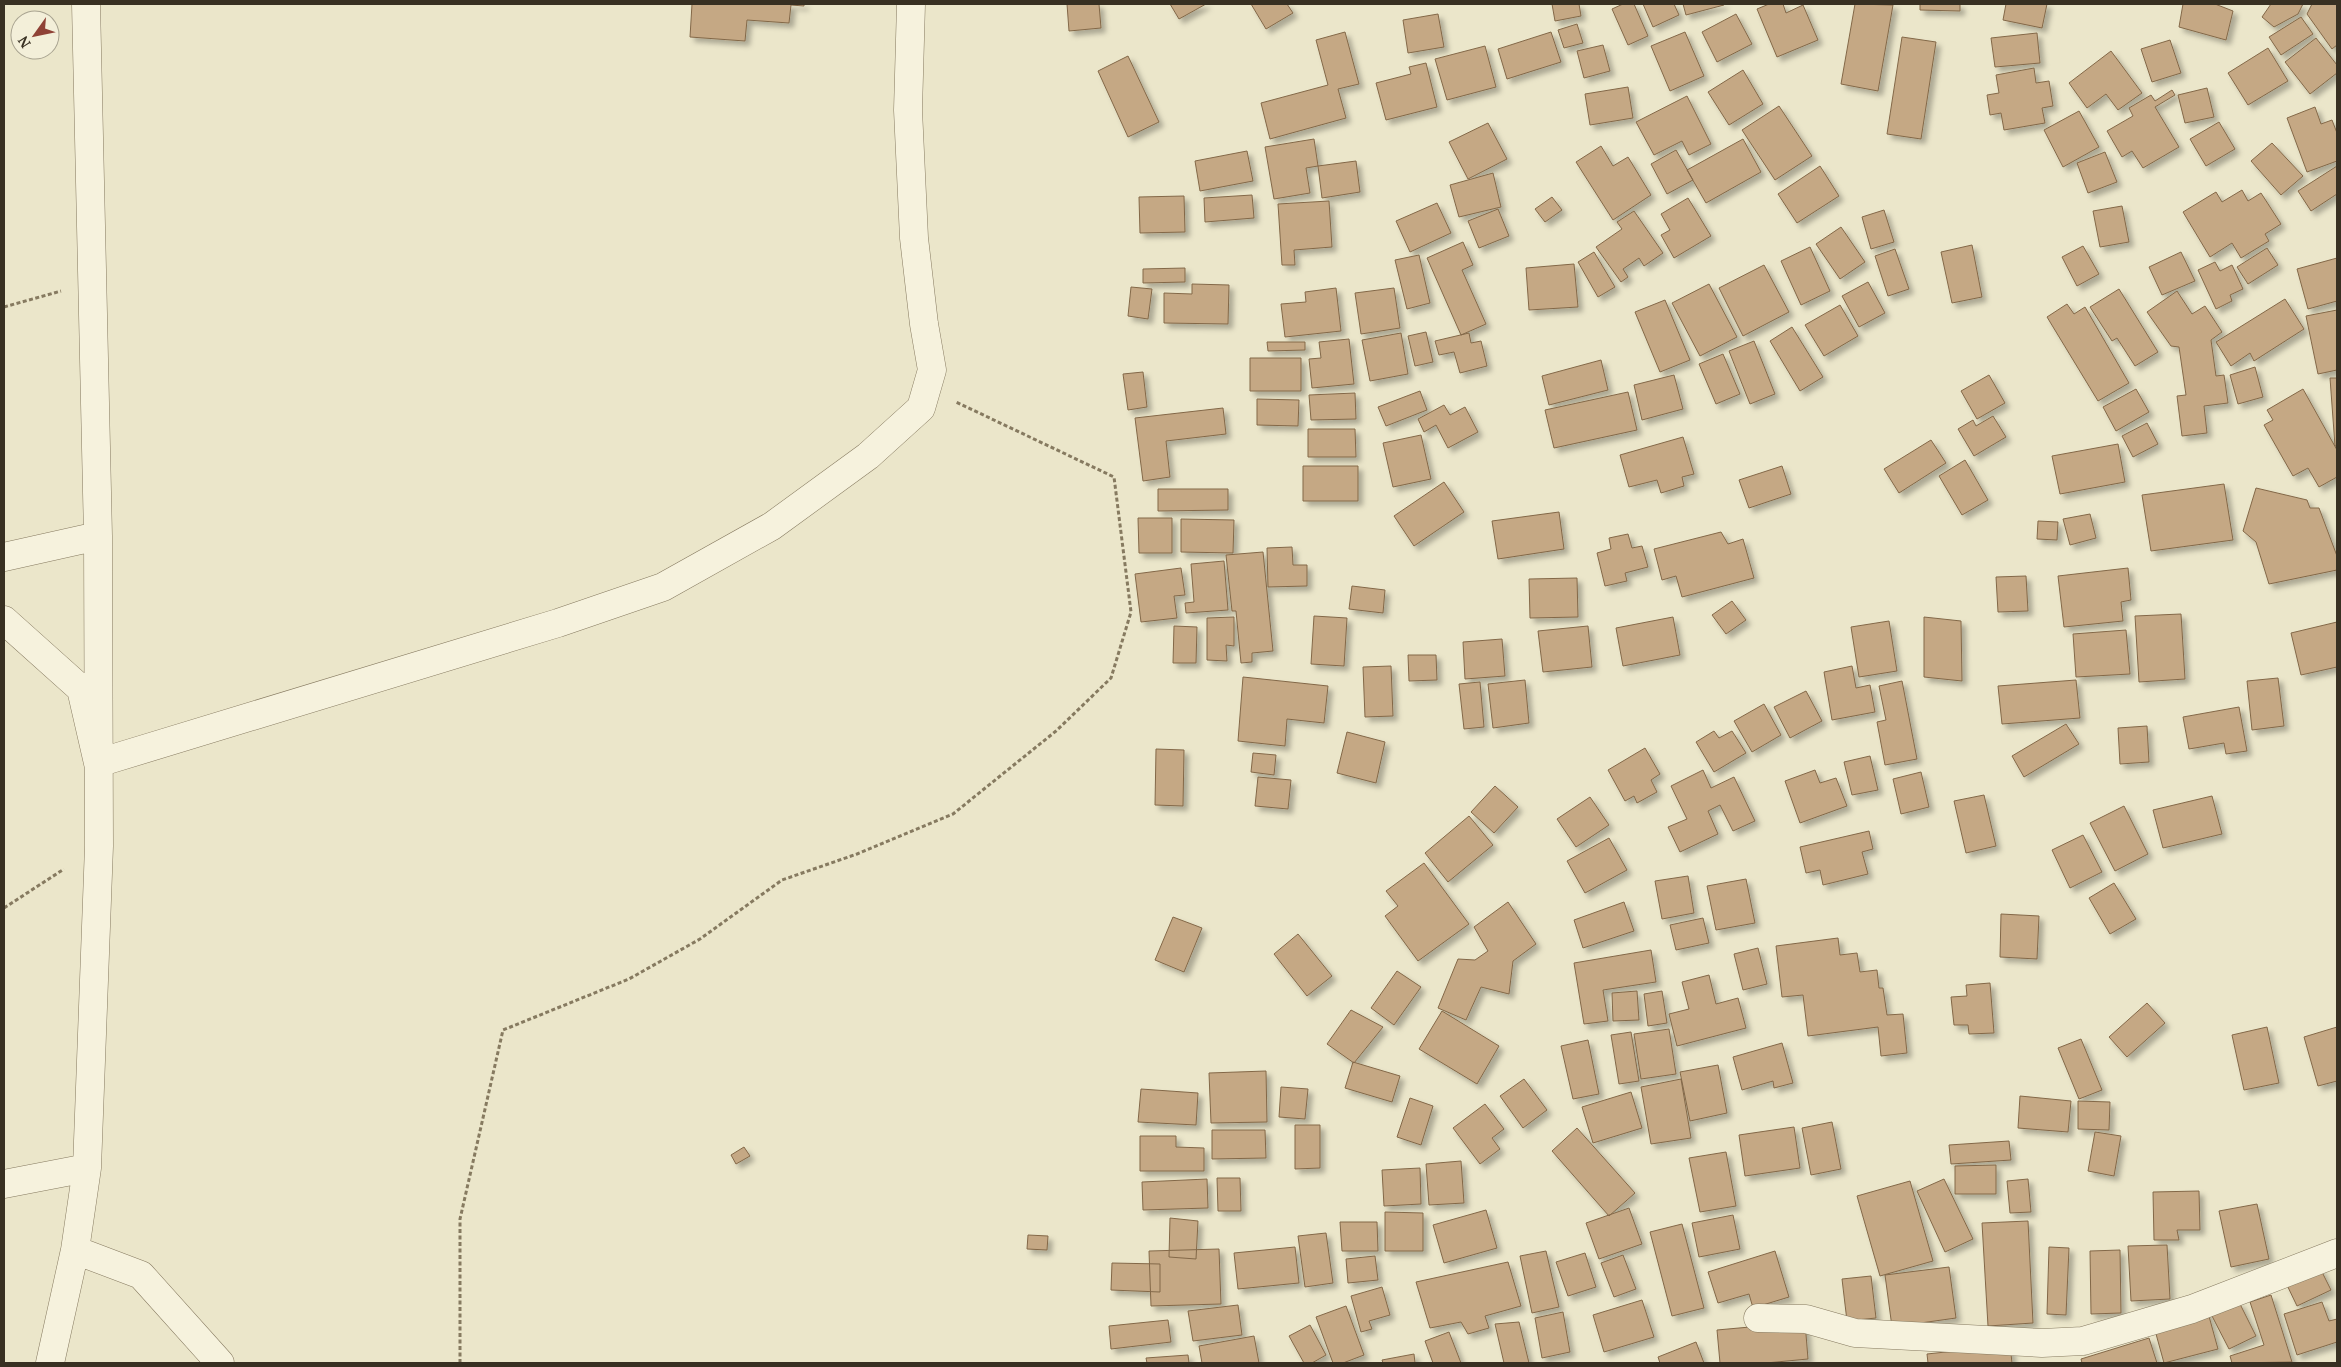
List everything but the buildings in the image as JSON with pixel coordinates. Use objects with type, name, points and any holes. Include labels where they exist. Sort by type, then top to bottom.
[{"type":"street","points":[[50,1363],[75,1250],[86,1168],[99,846],[98,536],[86,4]]},
{"type":"street","points":[[98,764],[558,623],[663,587],[772,526],[868,456],[920,408],[932,370],[924,324],[914,238],[908,120],[911,4]]},
{"type":"street","points":[[4,557],[98,536]]},
{"type":"street","points":[[4,620],[81,689],[98,764]]},
{"type":"street","points":[[4,1184],[86,1168]]},
{"type":"street","points":[[75,1250],[141,1275],[220,1363]]},
{"type":"street","points":[[1758,1318],[1806,1319],[1855,1333],[2042,1342],[2082,1341],[2192,1309],[2337,1253]]},
{"type":"path","points":[[4,308],[92,282]]},
{"type":"path","points":[[460,1363],[460,1219],[503,1030],[629,979],[700,939],[782,880],[857,854],[953,814],[1056,730],[1111,678],[1131,612],[1114,477],[927,388]]},
{"type":"path","points":[[4,908],[99,846]]}]
